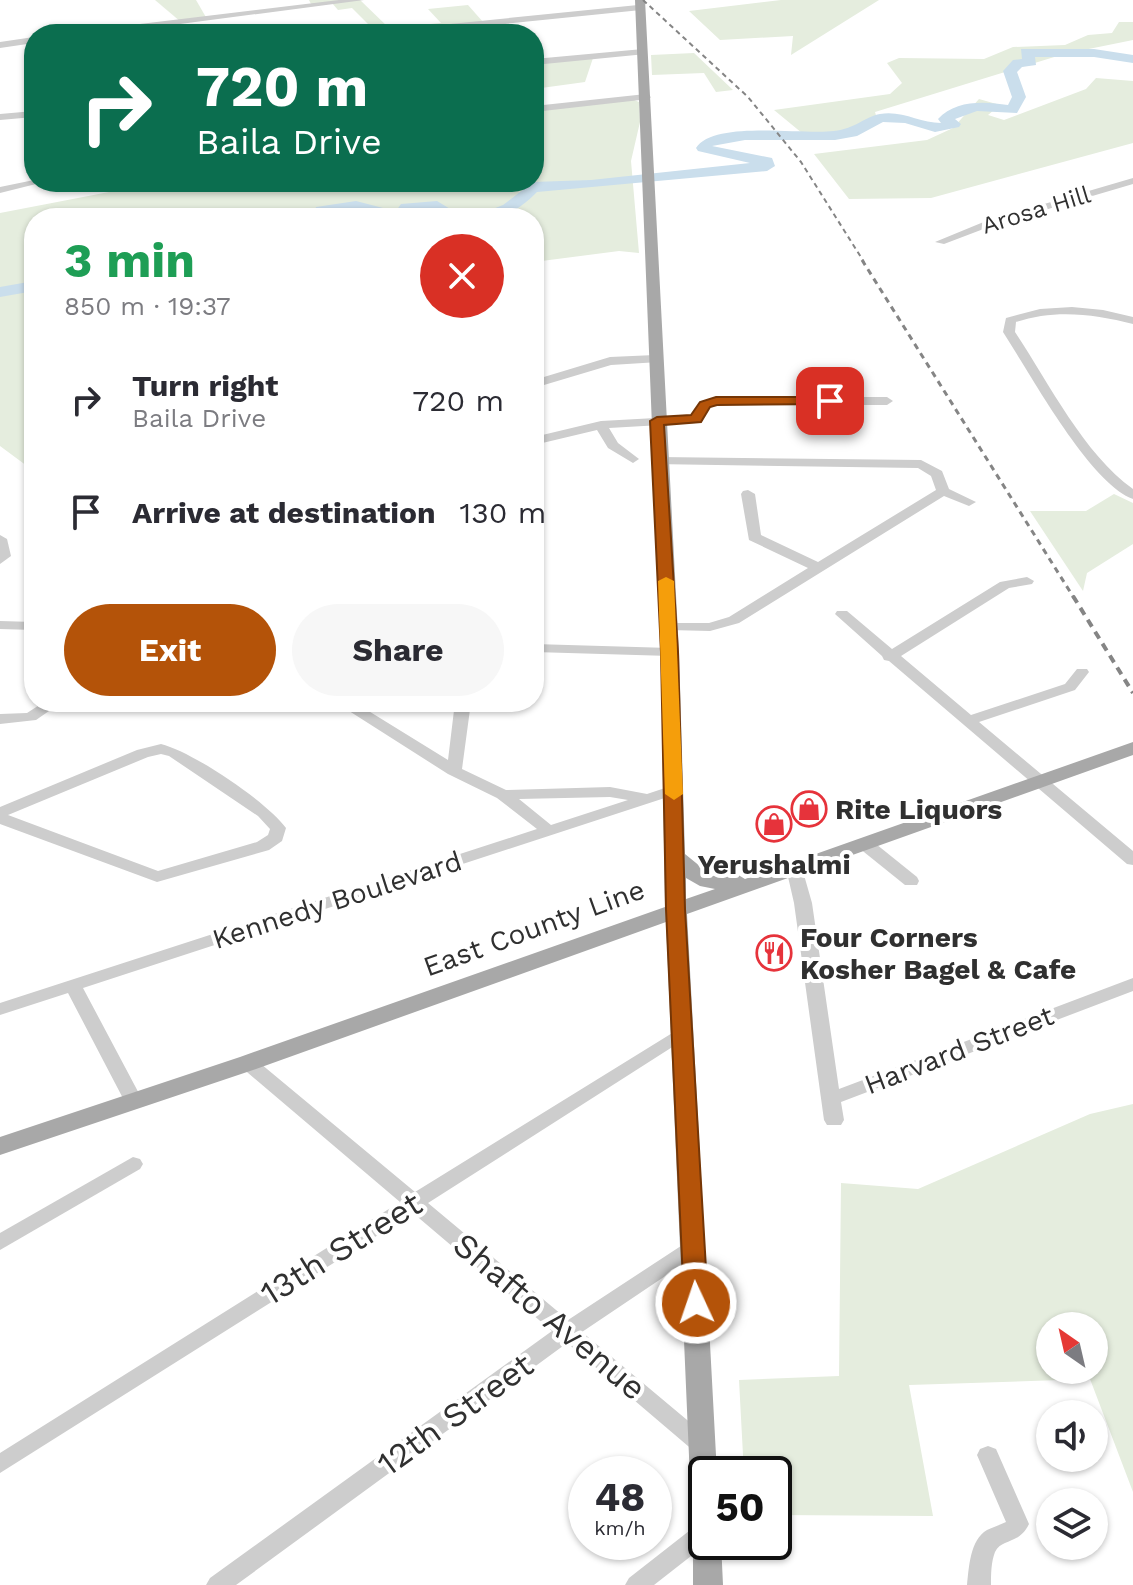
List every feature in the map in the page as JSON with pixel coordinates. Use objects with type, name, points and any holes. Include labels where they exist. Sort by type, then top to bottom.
[{"type":"main road","points":[[637,3],[646,97],[647,194],[653,240],[657,421],[670,652],[676,909],[703,1456]]},
{"type":"main road","name":"East County Line","points":[[0,1146],[248,1063],[1133,748]]},
{"type":"main road","points":[[675,856],[694,876],[707,883],[738,878],[758,880]]},
{"type":"main road","points":[[707,1560],[708,1585]]},
{"type":"street","points":[[164,24],[360,0]]},
{"type":"street","points":[[481,24],[613,11],[637,3]]},
{"type":"street","points":[[0,45],[24,41]]},
{"type":"street","points":[[544,61],[643,52]]},
{"type":"street","points":[[544,108],[646,97]]},
{"type":"street","points":[[0,117],[24,115]]},
{"type":"street","name":"Arosa Hill","points":[[940,242],[990,223],[1133,181]]},
{"type":"street","points":[[0,190],[24,185]]},
{"type":"street","points":[[1133,321],[1090,310],[1028,313],[1010,320],[1009,332],[1102,470],[1133,495]]},
{"type":"street","points":[[544,381],[610,361],[655,359]]},
{"type":"street","points":[[544,439],[601,425],[696,419],[705,405],[716,401],[887,401]]},
{"type":"street","points":[[601,425],[613,445],[633,459]]},
{"type":"street","points":[[659,461],[921,464],[937,474],[943,491],[969,502]]},
{"type":"street","points":[[669,626],[710,627],[734,620],[943,491]]},
{"type":"street","points":[[748,494],[754,537],[819,568]]},
{"type":"street","points":[[0,539],[4,556],[0,560]]},
{"type":"street","points":[[889,657],[1005,585],[1027,581]]},
{"type":"street","points":[[842,614],[889,657],[1133,860]]},
{"type":"street","points":[[0,625],[24,626]]},
{"type":"street","points":[[544,648],[670,652]]},
{"type":"street","points":[[967,721],[1070,687],[1082,672]]},
{"type":"street","points":[[0,719],[31,717],[39,712]]},
{"type":"street","points":[[359,712],[454,771],[503,795],[549,831]]},
{"type":"street","points":[[454,771],[462,712]]},
{"type":"street","points":[[161,749],[188,761],[264,813],[278,828],[276,837],[263,846],[157,877],[0,816],[143,753],[161,749]]},
{"type":"street","name":"Kennedy Boulevard","points":[[0,1009],[674,790]]},
{"type":"street","points":[[503,795],[610,792],[647,799]]},
{"type":"street","points":[[865,844],[911,881]]},
{"type":"street","points":[[794,868],[803,903],[834,1120]]},
{"type":"street","name":"Harvard Street","points":[[831,1099],[1133,984]]},
{"type":"street","points":[[73,986],[134,1101]]},
{"type":"street","name":"13th Street","points":[[0,1464],[682,1033]]},
{"type":"street","name":"Shafto Avenue","points":[[248,1063],[703,1446]]},
{"type":"street","points":[[0,1242],[133,1164]]},
{"type":"street","name":"12th Street","points":[[218,1585],[568,1331],[694,1247]]},
{"type":"street","points":[[979,1585],[981,1562],[989,1542],[1008,1534],[1018,1524],[988,1455]]},
{"type":"street","points":[[637,1585],[688,1543]]},
{"type":"green space","points":[[155,0],[196,0],[207,19],[181,22]]},
{"type":"green space","points":[[309,0],[360,0],[385,24],[368,24],[352,8],[338,10],[332,3],[312,6]]},
{"type":"green space","points":[[781,0],[879,0],[791,55],[793,36],[720,40],[689,11]]},
{"type":"green space","points":[[468,5],[483,22],[431,24],[441,23],[428,9]]},
{"type":"green space","points":[[1119,22],[1133,22],[1133,40],[1064,54],[875,112],[878,122],[830,139],[808,138],[774,110],[890,94],[902,83],[887,63],[899,58],[984,59],[1013,47],[1065,45],[1088,35],[1112,33]]},
{"type":"green space","points":[[694,53],[733,90],[716,92],[704,73],[652,75],[651,55]]},
{"type":"green space","points":[[594,55],[585,82],[544,88],[544,60]]},
{"type":"green space","points":[[1096,78],[1133,81],[1133,143],[931,198],[849,199],[814,154],[927,140],[953,128],[979,99],[1000,105],[988,115],[1004,120],[1086,89]]},
{"type":"green space","points":[[639,102],[640,122],[631,161],[639,253],[619,251],[544,261],[544,208],[26,208],[109,192],[544,192],[544,109]]},
{"type":"green space","points":[[24,208],[24,464],[0,446],[0,213]]},
{"type":"green space","points":[[1114,494],[1133,503],[1133,544],[1087,573],[1083,591],[1030,511],[1086,511]]},
{"type":"green space","points":[[1133,1104],[1133,1492],[1108,1426],[1108,1400],[1098,1400],[1092,1384],[1108,1384],[1108,1312],[1036,1312],[1036,1381],[909,1385],[933,1516],[792,1515],[792,1456],[743,1456],[739,1380],[839,1376],[841,1183],[918,1189],[1090,1114]]},
{"type":"waterway","points":[[544,187],[767,166],[767,161],[709,151],[703,148],[707,142],[745,136],[835,136],[852,133],[880,118],[905,118],[941,128],[954,124],[945,119],[968,108],[1012,110],[1019,97],[1010,71],[1018,63],[1031,62],[1026,52],[1094,53],[1133,59]]},
{"type":"waterway","points":[[508,208],[528,192]]},
{"type":"waterway","points":[[339,208],[364,208]]},
{"type":"waterway","points":[[406,208],[440,208]]},
{"type":"waterway","points":[[0,292],[24,288]]},
{"type":"railway","points":[[643,0],[748,97],[801,162],[864,262]]},
{"type":"railway","points":[[862,260],[1074,598]]},
{"type":"railway","points":[[1073,596],[1133,693]]},
{"type":"slow traffic","points":[[666,581],[674,794]]},
{"type":"place","name":"Rite Liquors","points":[[809,809]]},
{"type":"place","name":"Yerushalmi","points":[[774,824]]},
{"type":"place","name":"Four Corners Kosher Bagel & Cafe","points":[[774,953]]},
{"type":"route","points":[[696,1303],[676,909],[670,652],[657,421],[696,419],[705,405],[716,401],[830,401]]}]
